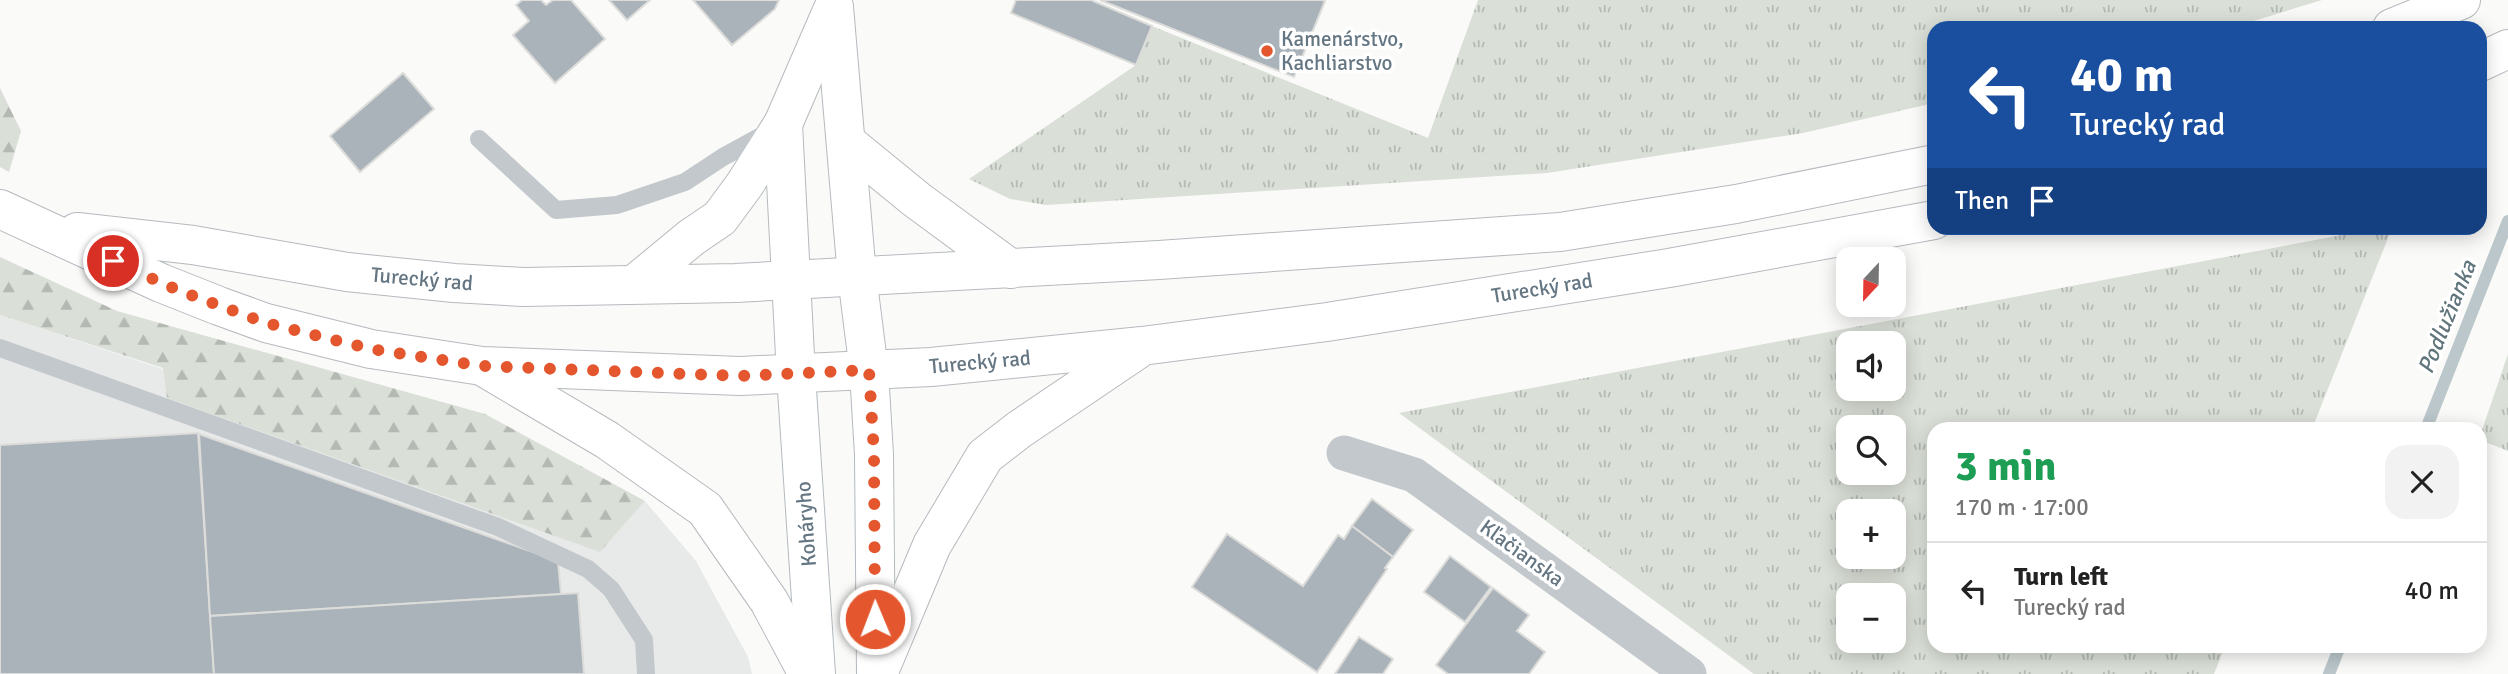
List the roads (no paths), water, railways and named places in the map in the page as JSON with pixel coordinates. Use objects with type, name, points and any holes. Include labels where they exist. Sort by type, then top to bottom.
[{"type":"main road","points":[[2409,21],[2461,0]]},
{"type":"main road","points":[[635,284],[692,237],[720,218],[745,184],[783,124],[835,3]]},
{"type":"main road","points":[[835,3],[857,276],[869,370],[874,454],[877,674]]},
{"type":"main road","points":[[2487,59],[2508,49]]},
{"type":"main road","name":"Koháryho","points":[[783,124],[816,674]]},
{"type":"main road","points":[[846,142],[917,200],[1011,268]]},
{"type":"main road","name":"Turecký rad","points":[[40,228],[193,245],[347,272],[400,278],[523,287],[736,282],[1011,268],[1560,232],[1736,204],[1927,165]]},
{"type":"main road","name":"Turecký rad","points":[[0,209],[162,283],[266,323],[371,349],[482,366],[637,374],[796,375],[931,367],[1142,346],[1327,322],[1669,268],[1927,221]]},
{"type":"main road","points":[[877,674],[932,545],[985,456],[1142,346]]},
{"type":"main road","points":[[482,366],[607,440],[705,509],[768,601],[808,674]]},
{"type":"street","name":"Kľačianska","points":[[1344,453],[1414,475],[1689,674]]},
{"type":"lane","points":[[479,139],[556,211],[617,205],[685,182],[723,156],[783,124]]},
{"type":"lane","points":[[0,348],[498,527],[588,569],[611,589],[644,640],[646,674]]},
{"type":"waterway","name":"Podlužianka","points":[[2429,422],[2508,221]]},
{"type":"waterway","name":"Podlužianka","points":[[2329,674],[2337,653]]},
{"type":"place","name":"Kamenárstvo, Kachliarstvo","points":[[1267,51]]}]
